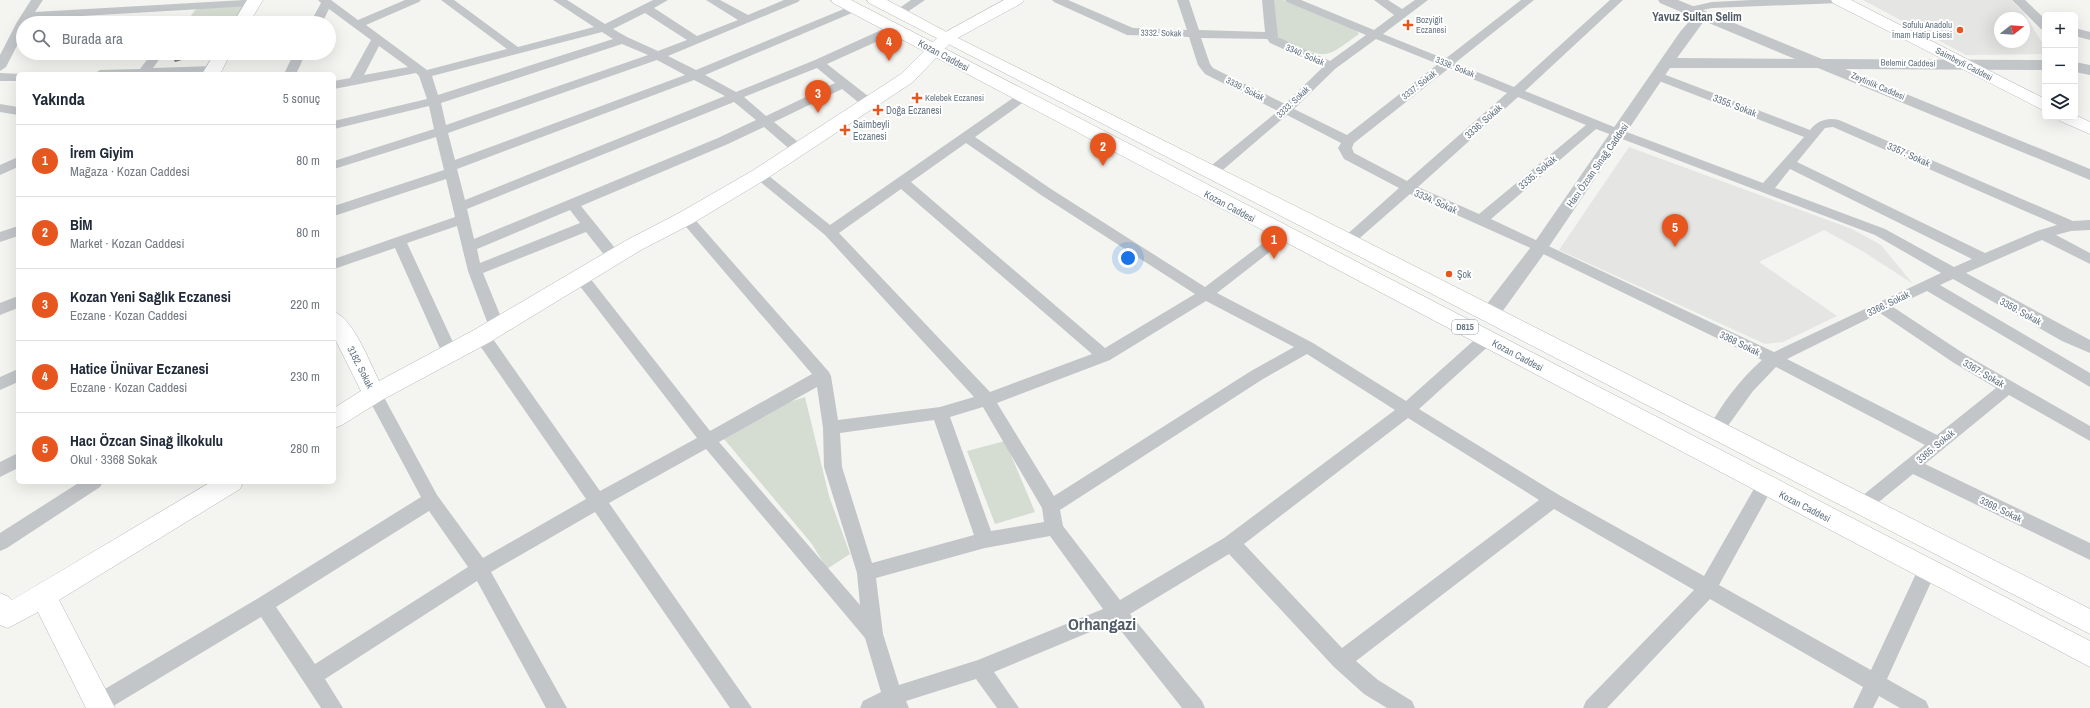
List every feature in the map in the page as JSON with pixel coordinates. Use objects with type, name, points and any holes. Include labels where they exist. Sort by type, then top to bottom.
[{"type":"main road","name":"Kozan Caddesi","points":[[875,0],[897,21]]},
{"type":"main road","points":[[336,418],[374,394],[489,332],[614,257],[686,218],[759,175],[907,78],[940,44],[1016,0]]},
{"type":"main road","name":"Saimbeyli Caddesi","points":[[1840,0],[2042,104]]},
{"type":"main road","points":[[245,16],[254,1]]},
{"type":"main road","name":"Kozan Caddesi","points":[[847,4],[897,21],[940,44],[1212,172],[2090,622]]},
{"type":"main road","name":"Kozan Caddesi","points":[[940,44],[1024,96],[1284,234],[1487,338],[2090,655]]},
{"type":"main road","points":[[212,72],[219,60]]},
{"type":"main road","points":[[2072,120],[2090,129]]},
{"type":"main road","name":"3182. Sokak","points":[[338,333],[374,394]]},
{"type":"main road","points":[[3,614],[44,596],[228,484]]},
{"type":"main road","points":[[44,596],[100,705]]},
{"type":"street","points":[[27,16],[37,0]]},
{"type":"street","points":[[358,24],[415,0]]},
{"type":"street","points":[[447,0],[515,50]]},
{"type":"street","points":[[559,0],[622,40],[658,55],[736,97],[766,120],[798,149]]},
{"type":"street","points":[[336,85],[421,71],[605,28],[662,0]]},
{"type":"street","points":[[712,0],[747,20]]},
{"type":"street","points":[[336,164],[440,132],[658,55],[794,0]]},
{"type":"street","points":[[336,263],[399,241],[461,213],[819,63],[897,21],[919,0]]},
{"type":"street","name":"3332. Sokak","points":[[1058,0],[1103,22],[1131,32],[1145,34],[1271,36]]},
{"type":"street","name":"3339. Sokak","points":[[1183,0],[1204,65],[1208,70],[1348,141]]},
{"type":"street","points":[[1268,0],[1271,36]]},
{"type":"street","name":"3338. Sokak","points":[[1291,0],[1619,134],[1766,189]]},
{"type":"street","points":[[1380,0],[1401,14]]},
{"type":"street","name":"3333. Sokak","points":[[1212,172],[1286,110],[1331,66],[1422,0]]},
{"type":"street","name":"3337. Sokak","points":[[1348,141],[1528,0]]},
{"type":"street","name":"3336. Sokak","points":[[1348,241],[1617,0]]},
{"type":"street","name":"Zeytinlik Caddesi","points":[[1664,0],[1820,62],[2090,175]]},
{"type":"street","points":[[1695,13],[1712,5],[1756,1],[1840,0]]},
{"type":"street","points":[[2018,0],[2042,22]]},
{"type":"street","points":[[82,16],[254,1]]},
{"type":"street","points":[[319,16],[326,1],[421,71],[434,101],[440,132],[489,332],[598,500],[742,708]]},
{"type":"street","points":[[336,210],[450,170],[776,44],[847,4]]},
{"type":"street","points":[[646,8],[696,40]]},
{"type":"street","name":"Hacı Özcan Sinağ Caddesi","points":[[1490,314],[1540,247],[1619,134],[1685,35],[1695,13]]},
{"type":"street","points":[[2078,33],[2090,36]]},
{"type":"street","points":[[0,67],[16,36]]},
{"type":"street","name":"3340. Sokak","points":[[1271,36],[1281,45],[1331,66]]},
{"type":"street","points":[[355,81],[377,39]]},
{"type":"street","points":[[336,125],[434,101],[622,40]]},
{"type":"street","points":[[145,72],[153,60]]},
{"type":"street","points":[[291,72],[297,60]]},
{"type":"street","name":"Belemir Caddesi","points":[[1662,69],[1820,62],[2042,65]]},
{"type":"street","points":[[819,63],[868,103]]},
{"type":"street","points":[[2078,68],[2090,70]]},
{"type":"street","name":"3355. Sokak","points":[[1662,69],[1812,135]]},
{"type":"street","points":[[0,77],[16,77]]},
{"type":"street","points":[[469,247],[573,205],[766,120],[843,84]]},
{"type":"street","points":[[830,232],[1024,96]]},
{"type":"street","points":[[0,108],[16,111]]},
{"type":"street","name":"3357. Sokak","points":[[1766,189],[1821,125],[1826,123],[1841,124],[2071,226]]},
{"type":"street","name":"3335. Sokak","points":[[1480,220],[1595,124]]},
{"type":"street","points":[[965,136],[1046,192],[1206,294],[1306,347],[1553,500],[1706,589],[1919,708]]},
{"type":"street","name":"3334. Sokak","points":[[1348,141],[1345,148],[1346,152],[1354,161],[1408,188],[1540,247]]},
{"type":"street","points":[[0,158],[16,160]]},
{"type":"street","points":[[0,171],[16,161]]},
{"type":"street","points":[[1789,162],[1986,260]]},
{"type":"street","points":[[759,175],[830,232],[987,400],[1051,507],[1054,528],[1117,612],[1195,708]]},
{"type":"street","points":[[901,181],[1104,356]]},
{"type":"street","name":"3359. Sokak","points":[[1766,189],[1880,232],[2068,337],[2090,347]]},
{"type":"street","points":[[573,205],[614,257]]},
{"type":"street","points":[[686,218],[823,376],[831,428],[833,467],[866,573],[873,634],[895,702]]},
{"type":"street","name":"3366. Sokak","points":[[1716,429],[1744,390],[1774,359],[1881,306],[2042,234],[2071,226],[2090,225]]},
{"type":"street","points":[[475,270],[589,226]]},
{"type":"street","points":[[0,237],[16,232]]},
{"type":"street","points":[[831,428],[940,412],[987,400],[1104,356],[1206,294],[1284,234]]},
{"type":"street","points":[[2042,234],[2090,260]]},
{"type":"street","points":[[399,241],[450,353]]},
{"type":"street","name":"3368 Sokak","points":[[1540,247],[1774,359],[1938,444]]},
{"type":"street","points":[[581,277],[707,439],[873,634]]},
{"type":"street","points":[[1929,285],[2090,381]]},
{"type":"street","name":"3367. Sokak","points":[[1881,306],[1960,359],[2090,434]]},
{"type":"street","points":[[870,708],[895,702],[980,670],[1117,612],[1231,543],[1407,410],[1455,365],[1487,338]]},
{"type":"street","points":[[1051,507],[1257,375],[1306,347]]},
{"type":"street","points":[[0,384],[16,376]]},
{"type":"street","points":[[311,677],[480,569],[598,500],[823,376]]},
{"type":"street","name":"3365. Sokak","points":[[1863,505],[2008,387]]},
{"type":"street","points":[[374,394],[431,500],[480,569],[557,708]]},
{"type":"street","points":[[940,412],[985,540]]},
{"type":"street","points":[[0,470],[16,461]]},
{"type":"street","name":"3369. Sokak","points":[[1912,466],[2090,552]]},
{"type":"street","points":[[0,543],[91,484]]},
{"type":"street","points":[[1593,708],[1706,589],[1765,485]]},
{"type":"street","points":[[100,705],[264,605],[431,500]]},
{"type":"street","points":[[1341,661],[1553,500]]},
{"type":"street","points":[[866,573],[985,540],[1054,528]]},
{"type":"street","points":[[1231,543],[1341,661],[1371,687],[1405,708]]},
{"type":"street","points":[[1864,708],[1928,569]]},
{"type":"street","points":[[264,605],[333,708]]},
{"type":"street","points":[[980,670],[1009,708]]},
{"type":"shaded area","points":[[1269,0],[1283,0],[1357,31],[1359,34],[1341,47],[1328,53],[1322,54],[1306,50],[1284,40],[1277,35]]},
{"type":"shaded area","name":"Sofulu Anadolu İmam Hatip Lisesi","points":[[1863,0],[2011,0],[2023,12],[1994,12],[1994,48],[2030,48],[2030,23],[2042,42],[2042,54],[1966,55]]},
{"type":"shaded area","points":[[245,6],[239,16],[191,16],[195,10],[201,8]]},
{"type":"shaded area","points":[[1629,147],[1852,229],[1881,245],[1913,284],[1864,252],[1824,230],[1759,262],[1837,316],[1783,342],[1765,344],[1559,250]]},
{"type":"shaded area","points":[[805,397],[829,496],[850,554],[827,569],[812,544],[724,439],[783,404]]},
{"type":"shaded area","points":[[1005,441],[1035,512],[995,524],[967,451]]},
{"type":"place","name":"Bozyiğit Eczanesi","points":[[1408,25]]},
{"type":"place","name":"Sofulu Anadolu İmam Hatip Lisesi","points":[[1960,30]]},
{"type":"place","name":"Hatice Ünüvar Eczanesi","points":[[889,61]]},
{"type":"place","name":"Kelebek Eczanesi","points":[[917,98]]},
{"type":"place","name":"Doğa Eczanesi","points":[[878,110]]},
{"type":"place","name":"Kozan Yeni Sağlık Eczanesi","points":[[818,113]]},
{"type":"place","name":"Saimbeyli Eczanesi","points":[[845,130]]},
{"type":"place","name":"BİM","points":[[1103,166]]},
{"type":"place","name":"Hacı Özcan Sinağ İlkokulu","points":[[1675,247]]},
{"type":"place","name":"İrem Giyim","points":[[1274,259]]},
{"type":"place","name":"Şok","points":[[1449,274]]},
{"type":"district","name":"Yavuz Sultan Selim","points":[[1697,17]]},
{"type":"district","name":"Orhangazi","points":[[1102,624]]}]
